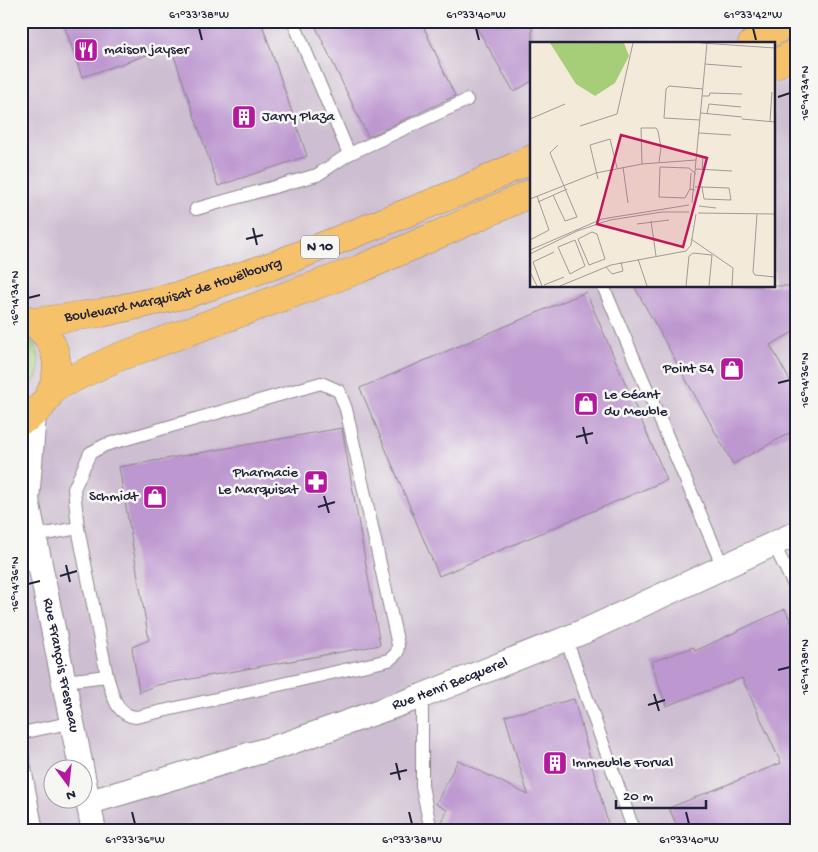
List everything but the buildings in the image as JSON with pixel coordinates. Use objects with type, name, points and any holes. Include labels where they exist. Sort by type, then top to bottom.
[{"type":"main road","points":[[755,42],[791,21]]},
{"type":"main road","points":[[776,64],[797,52]]},
{"type":"main road","name":"Boulevard Marquisat de Houëlbourg","points":[[27,320],[101,313],[187,294],[286,260],[462,191],[530,160]]},
{"type":"main road","name":"N 10","points":[[54,387],[116,358],[360,269],[530,194]]},
{"type":"main road","points":[[27,320],[46,335],[55,351],[58,369],[54,387],[46,402],[27,418]]},
{"type":"street","name":"Rue François Fresneau","points":[[27,418],[24,495],[35,536],[31,564],[66,681],[82,760]]},
{"type":"street","name":"Rue Henri Becquerel","points":[[92,801],[286,744],[422,696],[566,639],[797,532]]},
{"type":"street","name":"Rue François Fresneau","points":[[91,810],[94,831]]},
{"type":"lane","points":[[293,21],[349,154]]},
{"type":"lane","points":[[196,209],[317,175],[349,154],[467,100]]},
{"type":"lane","points":[[604,288],[723,567]]},
{"type":"lane","points":[[321,383],[339,391],[346,408],[398,645],[397,654],[389,660],[136,717],[126,716],[118,708],[107,676],[78,528],[74,489],[90,454],[105,445],[321,383]]},
{"type":"lane","points":[[35,536],[78,528]]},
{"type":"lane","points":[[773,544],[797,591]]},
{"type":"lane","points":[[566,639],[634,831]]},
{"type":"lane","points":[[66,681],[107,676]]},
{"type":"lane","points":[[422,696],[422,786],[431,831]]},
{"type":"lane","points":[[21,733],[74,722]]},
{"type":"lane","points":[[21,747],[37,831]]},
{"type":"shaded area","points":[[21,21],[797,21],[797,831],[21,831]]},
{"type":"green space","points":[[21,332],[35,346],[39,363],[35,381],[21,395]]},
{"type":"place","name":"maison jayser","points":[[86,50]]},
{"type":"place","name":"Jarry Plaza","points":[[244,117]]},
{"type":"place","name":"Point 54","points":[[732,369]]},
{"type":"place","name":"Le Géant du Meuble","points":[[586,404]]},
{"type":"place","name":"Pharmacie Le Marquisat","points":[[316,482]]},
{"type":"place","name":"Schmidt","points":[[155,497]]},
{"type":"place","name":"Immeuble Forval","points":[[555,763]]}]
